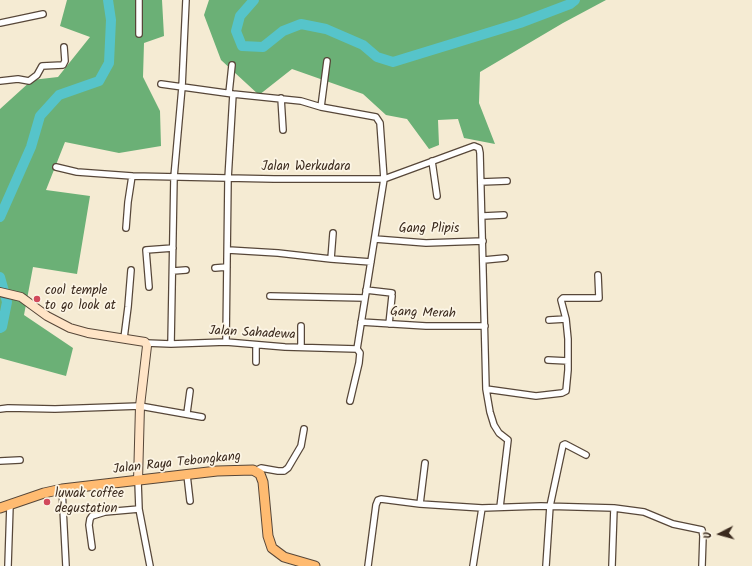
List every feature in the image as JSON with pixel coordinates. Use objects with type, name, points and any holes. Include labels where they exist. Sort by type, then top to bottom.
[{"type":"main road","points":[[0,292],[13,294],[27,300],[47,316],[70,328],[88,333],[144,341],[146,343],[140,406],[138,481]]},
{"type":"main road","name":"Jalan Raya Tebongkang","points":[[0,508],[44,493],[62,489],[217,471],[255,471],[260,474],[263,482],[268,536],[272,548],[284,557],[313,566]]},
{"type":"street","points":[[139,0],[139,34]]},
{"type":"street","points":[[172,344],[174,177],[182,86],[186,0]]},
{"type":"street","points":[[0,22],[44,14]]},
{"type":"street","points":[[0,81],[18,79],[29,81],[37,75],[42,66],[63,65],[64,47]]},
{"type":"street","points":[[321,107],[327,61]]},
{"type":"street","points":[[226,342],[228,178],[232,65]]},
{"type":"street","points":[[161,84],[301,101],[321,107],[368,114],[376,117],[380,124],[384,178],[357,349],[360,353],[359,363],[350,401]]},
{"type":"street","points":[[281,98],[283,130]]},
{"type":"street","name":"Jalan Werkudara","points":[[56,167],[77,172],[132,176],[228,178],[384,178],[474,146],[479,148],[480,153],[481,182]]},
{"type":"street","points":[[432,161],[437,196]]},
{"type":"street","points":[[126,228],[132,176]]},
{"type":"street","points":[[500,507],[508,440],[499,433],[494,425],[486,389],[481,182],[507,181]]},
{"type":"street","points":[[483,216],[504,215]]},
{"type":"street","points":[[331,259],[333,233]]},
{"type":"street","name":"Gang Plipis","points":[[375,239],[426,243],[483,241]]},
{"type":"street","points":[[149,287],[146,250],[173,248]]},
{"type":"street","points":[[228,250],[371,262]]},
{"type":"street","points":[[484,260],[506,258]]},
{"type":"street","points":[[215,268],[227,267]]},
{"type":"street","points":[[124,338],[131,270]]},
{"type":"street","points":[[173,271],[186,270]]},
{"type":"street","points":[[486,389],[536,396],[562,393],[566,390],[568,361],[566,319],[561,299],[598,298],[598,275]]},
{"type":"street","points":[[366,290],[392,295],[389,324]]},
{"type":"street","points":[[270,296],[365,298]]},
{"type":"street","points":[[549,320],[566,319]]},
{"type":"street","name":"Gang Merah","points":[[361,322],[485,326]]},
{"type":"street","points":[[301,326],[302,347]]},
{"type":"street","name":"Jalan Sahadewa","points":[[146,343],[172,344],[226,342],[256,345],[357,349]]},
{"type":"street","points":[[256,345],[256,362]]},
{"type":"street","points":[[548,360],[568,361]]},
{"type":"street","points":[[187,413],[190,391]]},
{"type":"street","points":[[0,409],[140,406],[187,413],[202,417]]},
{"type":"street","points":[[255,471],[261,468],[278,471],[288,468],[301,446],[304,429]]},
{"type":"street","points":[[546,566],[550,506],[564,444],[586,455]]},
{"type":"street","points":[[0,461],[20,460]]},
{"type":"street","points":[[420,504],[425,463]]},
{"type":"street","points":[[187,475],[190,500]]},
{"type":"street","points":[[138,481],[139,510],[150,566]]},
{"type":"street","points":[[62,489],[66,566]]},
{"type":"street","points":[[368,566],[376,504],[378,500],[381,499],[420,504],[482,508],[550,506],[614,508],[644,512],[673,524],[702,530],[704,536],[702,566]]},
{"type":"street","points":[[8,566],[10,505]]},
{"type":"street","points":[[473,566],[482,508]]},
{"type":"street","points":[[612,566],[614,508]]},
{"type":"street","points":[[92,547],[89,525],[92,516],[105,512],[139,510]]},
{"type":"green space","points":[[67,0],[162,0],[164,36],[144,43],[143,77],[160,111],[161,146],[119,153],[65,142],[46,190],[90,196],[77,274],[33,267],[24,315],[73,348],[66,376],[0,358],[0,109],[32,80],[58,77],[90,37],[60,26]]},
{"type":"green space","points":[[209,0],[606,0],[563,23],[480,72],[479,103],[495,144],[464,138],[458,119],[438,120],[439,145],[429,149],[407,119],[386,115],[363,94],[292,69],[259,95],[221,60],[204,15]]},
{"type":"waterway","points":[[0,217],[31,147],[40,116],[59,95],[99,81],[109,63],[111,20],[108,0]]},
{"type":"waterway","points":[[254,0],[240,16],[236,31],[242,46],[263,47],[283,31],[301,24],[326,29],[363,45],[377,57],[393,62],[520,23],[570,4],[575,0]]},
{"type":"waterway","points":[[0,277],[7,302],[2,327],[0,328]]},
{"type":"place","name":"cool temple to go look at","points":[[37,299]]},
{"type":"place","name":"luwak coffee degustation","points":[[47,502]]}]
